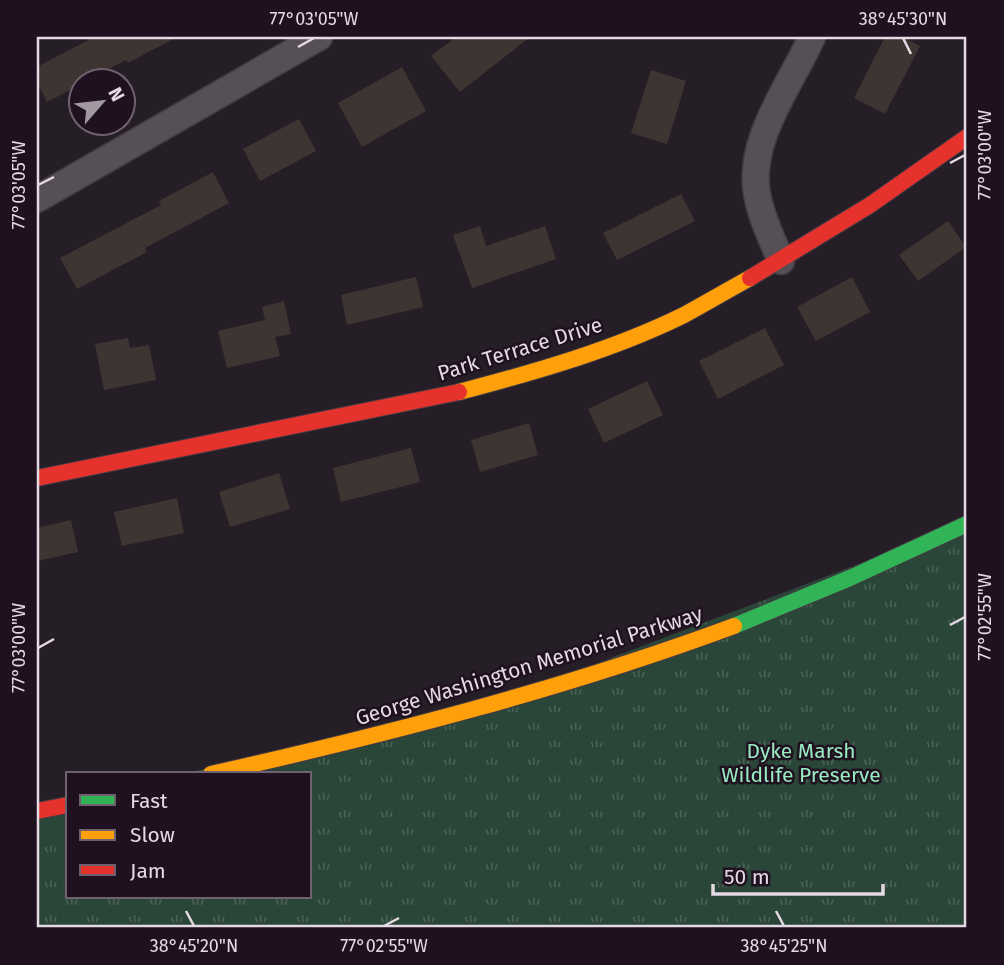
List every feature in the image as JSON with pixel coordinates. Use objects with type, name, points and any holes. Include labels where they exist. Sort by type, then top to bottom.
[{"type":"street","points":[[37,199],[319,37]]},
{"type":"street","points":[[781,261],[756,191],[758,153],[765,130],[812,37]]},
{"type":"street","name":"Park Terrace Drive","points":[[37,478],[442,396],[536,372],[632,337],[683,315],[781,261],[870,205],[967,137]]},
{"type":"street","name":"George Washington Memorial Parkway","points":[[220,772],[293,756],[468,710],[635,661],[790,604],[967,524]]},
{"type":"street","points":[[37,811],[66,805]]},
{"type":"green space","name":"Dyke Marsh Wildlife Preserve","points":[[967,523],[967,928],[37,928],[37,808],[66,801],[66,898],[312,898],[312,772],[191,772],[495,702]]},
{"type":"building","points":[[94,37],[177,37],[128,63],[126,60],[115,66],[66,66],[66,92],[47,102],[37,82],[37,67]]},
{"type":"building","points":[[456,37],[530,37],[460,92],[431,56]]},
{"type":"building","points":[[885,37],[903,37],[920,46],[885,114],[854,98]]},
{"type":"building","points":[[402,67],[426,111],[362,147],[338,103]]},
{"type":"building","points":[[651,70],[686,81],[667,144],[631,133]]},
{"type":"building","points":[[299,119],[316,151],[260,181],[243,149]]},
{"type":"building","points":[[213,172],[229,203],[145,248],[147,252],[77,289],[60,258],[161,205],[159,201]]},
{"type":"building","points":[[681,194],[695,221],[617,260],[603,233]]},
{"type":"building","points":[[948,221],[966,247],[918,281],[899,255]]},
{"type":"building","points":[[480,226],[486,246],[545,226],[556,259],[472,288],[453,235]]},
{"type":"building","points":[[416,277],[423,307],[347,325],[341,295]]},
{"type":"building","points":[[852,277],[870,312],[816,341],[797,307]]},
{"type":"building","points":[[284,301],[291,334],[275,337],[280,356],[227,368],[218,331],[265,320],[262,307]]},
{"type":"building","points":[[765,328],[784,365],[718,399],[699,361]]},
{"type":"building","points":[[128,338],[130,348],[149,345],[156,380],[104,390],[95,344]]},
{"type":"building","points":[[647,381],[663,415],[604,443],[588,409]]},
{"type":"building","points":[[529,423],[538,455],[480,472],[471,440]]},
{"type":"building","points":[[411,448],[420,482],[341,502],[333,468]]},
{"type":"building","points":[[279,473],[290,509],[230,527],[219,492]]},
{"type":"building","points":[[177,498],[184,533],[122,546],[114,512]]},
{"type":"building","points":[[71,520],[78,552],[37,561],[37,528]]},
{"type":"traffic: fast","points":[[734,626],[850,578],[967,524]]},
{"type":"traffic: slow","points":[[459,392],[545,368],[630,339],[684,315],[750,278]]},
{"type":"traffic: slow","points":[[220,772],[475,709],[605,670],[734,626]]},
{"type":"traffic: jam","points":[[750,278],[870,205],[967,137]]},
{"type":"traffic: jam","points":[[37,478],[459,392]]},
{"type":"traffic: jam","points":[[37,811],[66,805]]}]
